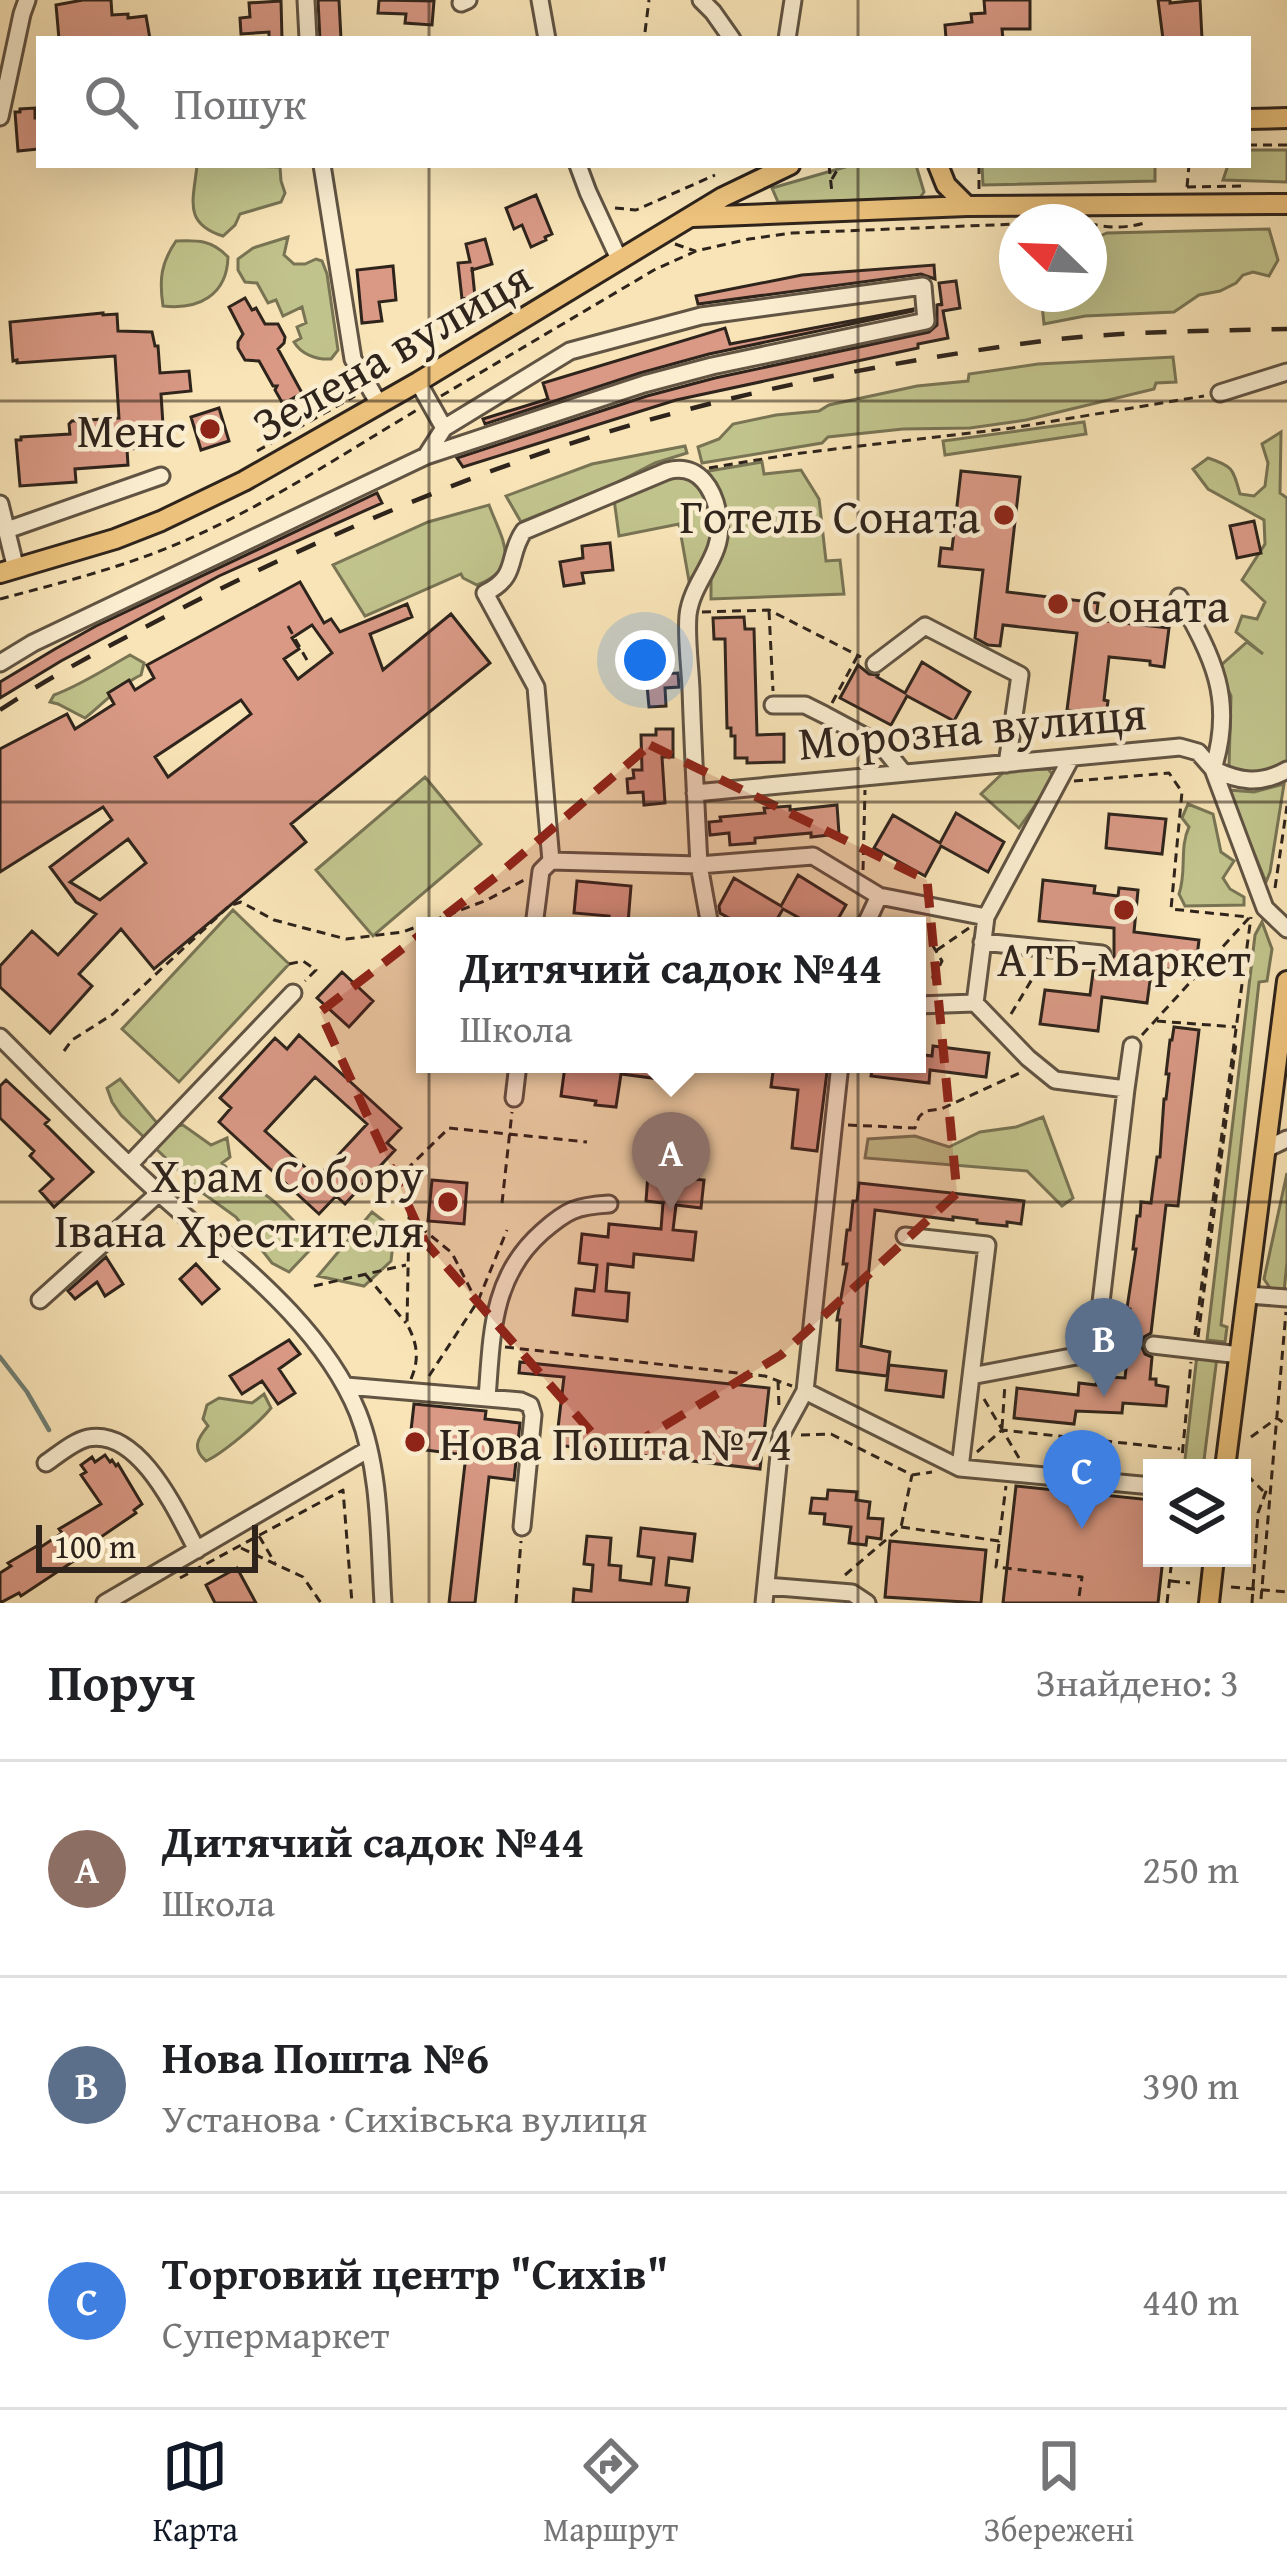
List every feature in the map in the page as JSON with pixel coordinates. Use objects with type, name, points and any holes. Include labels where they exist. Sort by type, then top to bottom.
[{"type":"main road","points":[[1251,119],[1287,118]]},
{"type":"main road","name":"Зелена вулиця","points":[[8,571],[116,539],[183,511],[308,446],[723,197],[782,168]]},
{"type":"main road","points":[[939,168],[946,185],[967,206]]},
{"type":"main road","points":[[693,217],[967,206],[1287,204]]},
{"type":"main road","points":[[1226,1459],[1266,1149],[1281,1073],[1287,981]]},
{"type":"main road","points":[[1209,1603],[1213,1567]]},
{"type":"street","points":[[0,117],[27,0]]},
{"type":"street","points":[[306,0],[308,36]]},
{"type":"street","points":[[540,0],[546,36]]},
{"type":"street","points":[[701,0],[730,36]]},
{"type":"street","points":[[787,36],[793,0]]},
{"type":"street","points":[[322,168],[353,359],[380,404]]},
{"type":"street","points":[[579,168],[620,261]]},
{"type":"street","points":[[0,663],[427,456],[644,384],[926,321],[922,286],[701,316],[570,351],[444,428],[427,456]]},
{"type":"street","points":[[1220,393],[1287,372]]},
{"type":"street","points":[[418,382],[444,428]]},
{"type":"street","points":[[536,917],[546,866],[536,687],[484,593],[508,576],[520,536],[535,525],[680,468],[697,473],[711,493],[720,527],[713,558],[688,612],[699,865],[708,917]]},
{"type":"street","points":[[7,530],[160,476]]},
{"type":"street","name":"Зелена вулиця","points":[[0,504],[7,530],[8,571]]},
{"type":"street","points":[[1179,597],[1198,632],[1223,700],[1223,738],[1213,769],[1238,781],[1256,782],[1287,770]]},
{"type":"street","points":[[875,664],[925,626],[1019,675],[1007,764]]},
{"type":"street","points":[[773,705],[805,705],[825,715],[881,745],[903,772]]},
{"type":"street","name":"Морозна вулиця","points":[[695,793],[1180,747],[1198,752],[1213,769],[1258,913],[1287,928]]},
{"type":"street","points":[[974,1003],[986,917],[1071,758]]},
{"type":"street","points":[[546,866],[699,865],[813,856],[879,896],[986,917]]},
{"type":"street","points":[[869,917],[879,896]]},
{"type":"street","points":[[982,942],[1102,954]]},
{"type":"street","points":[[129,1165],[293,993]]},
{"type":"street","points":[[926,1005],[974,1003],[1055,1080],[1126,1089]]},
{"type":"street","points":[[0,1037],[307,1330],[346,1386],[369,1449],[383,1603]]},
{"type":"street","points":[[971,1376],[1087,1354],[1096,1345],[1132,1046]]},
{"type":"street","points":[[514,1098],[517,1073]]},
{"type":"street","points":[[839,1073],[805,1391],[782,1436],[765,1595],[852,1593],[867,1603]]},
{"type":"street","points":[[1266,1149],[1287,1139]]},
{"type":"street","points":[[40,1300],[159,1193]]},
{"type":"street","points":[[487,1398],[497,1301],[522,1249],[563,1213],[580,1206],[609,1204]]},
{"type":"street","points":[[905,1236],[987,1245],[960,1468]]},
{"type":"street","points":[[1248,1295],[1287,1301]]},
{"type":"street","points":[[1153,1345],[1240,1355]]},
{"type":"street","points":[[346,1386],[530,1405],[533,1415],[522,1527]]},
{"type":"street","points":[[805,1391],[960,1468],[1143,1485]]},
{"type":"street","points":[[46,1463],[86,1438],[123,1445],[148,1465],[196,1550]]},
{"type":"street","points":[[105,1603],[369,1449]]},
{"type":"path","points":[[645,32],[649,0]]},
{"type":"path","points":[[1251,145],[1287,145]]},
{"type":"path","points":[[829,168],[832,198]]},
{"type":"path","points":[[831,181],[838,168]]},
{"type":"path","points":[[979,168],[979,189]]},
{"type":"path","points":[[1187,187],[1189,168]]},
{"type":"path","points":[[595,206],[635,210],[715,175]]},
{"type":"path","points":[[1107,224],[1146,222]]},
{"type":"path","points":[[0,599],[189,539],[264,502],[654,270],[696,251],[792,233],[999,225]]},
{"type":"path","points":[[697,473],[794,454],[1012,428],[1220,393]]},
{"type":"path","points":[[257,451],[358,394]]},
{"type":"path","points":[[688,612],[769,610],[875,664]]},
{"type":"path","points":[[769,610],[773,705]]},
{"type":"path","points":[[288,626],[308,662]]},
{"type":"path","points":[[825,715],[858,655]]},
{"type":"path","points":[[1058,783],[1168,773],[1182,792],[1171,909],[1258,913]]},
{"type":"path","points":[[862,886],[866,776]]},
{"type":"path","points":[[1276,886],[1287,806]]},
{"type":"path","points":[[445,917],[487,900],[546,866]]},
{"type":"path","points":[[64,1051],[72,1040],[113,1014],[229,906],[242,902],[274,920],[346,939],[416,928]]},
{"type":"path","points":[[1132,1046],[1258,913]]},
{"type":"path","points":[[1181,1459],[1236,1027],[1258,913]]},
{"type":"path","points":[[1195,1349],[1252,918],[1258,913]]},
{"type":"path","points":[[938,950],[986,917]]},
{"type":"path","points":[[926,944],[938,950],[942,961],[938,972],[926,979]]},
{"type":"path","points":[[1001,1030],[1050,949]]},
{"type":"path","points":[[290,964],[303,961],[316,970],[293,993]]},
{"type":"path","points":[[1155,1021],[1236,1027]]},
{"type":"path","points":[[833,1124],[915,1128],[925,1112],[1036,1065]]},
{"type":"path","points":[[502,1203],[514,1098]]},
{"type":"path","points":[[407,1324],[410,1166],[448,1129],[587,1142]]},
{"type":"path","points":[[408,1217],[452,1253],[478,1301],[491,1346],[764,1376],[805,1391]]},
{"type":"path","points":[[412,1392],[478,1301],[507,1230]]},
{"type":"path","points":[[314,1286],[408,1264]]},
{"type":"path","points":[[365,1274],[418,1344],[412,1392]]},
{"type":"path","points":[[1261,1599],[1287,1301]]},
{"type":"path","points":[[960,1468],[1002,1430],[1006,1370]]},
{"type":"path","points":[[971,1376],[1029,1474]]},
{"type":"path","points":[[1276,1418],[1287,1425]]},
{"type":"path","points":[[1251,1437],[1276,1418]]},
{"type":"path","points":[[1002,1430],[1182,1450]]},
{"type":"path","points":[[782,1436],[831,1434],[912,1475],[901,1527],[839,1580],[837,1592]]},
{"type":"path","points":[[1007,1473],[996,1567],[1082,1576],[1078,1603]]},
{"type":"path","points":[[1251,1480],[1268,1496]]},
{"type":"path","points":[[176,1580],[343,1490],[352,1602],[343,1603]]},
{"type":"path","points":[[1252,1603],[1258,1513],[1268,1496]]},
{"type":"path","points":[[515,1603],[522,1527]]},
{"type":"path","points":[[901,1527],[999,1541]]},
{"type":"path","points":[[259,1536],[276,1564]]},
{"type":"path","points":[[238,1547],[303,1577],[321,1603]]},
{"type":"path","points":[[1167,1603],[1171,1567]]},
{"type":"path","points":[[1169,1580],[1190,1583]]},
{"type":"path","points":[[1231,1587],[1287,1592]]},
{"type":"highlighted area","points":[[650,745],[927,880],[957,1193],[781,1355],[613,1457],[425,1242],[320,1012],[498,875]]},
{"type":"green space","points":[[1251,150],[1287,150],[1287,182],[1223,180],[1227,168],[1251,168]]},
{"type":"green space","points":[[197,168],[280,168],[285,193],[281,202],[240,214],[223,236],[201,224],[193,199]]},
{"type":"green space","points":[[842,168],[917,168],[924,192],[919,199],[778,202],[772,188]]},
{"type":"green space","points":[[982,168],[1155,168],[1155,181],[983,185]]},
{"type":"green space","points":[[1269,229],[1278,260],[1269,276],[1243,275],[1236,283],[1199,295],[1174,312],[1085,316],[1044,324],[1043,312],[1107,312],[1107,233]]},
{"type":"green space","points":[[288,237],[284,255],[294,264],[322,261],[327,274],[338,350],[331,359],[310,355],[294,342],[301,338],[297,327],[306,323],[302,307],[283,316],[276,300],[268,303],[257,283],[245,282],[238,270],[238,259],[253,248]]},
{"type":"green space","points":[[176,241],[216,247],[228,257],[226,270],[209,297],[188,305],[163,306],[162,272]]},
{"type":"green space","points":[[1173,357],[1176,382],[1156,383],[1154,389],[1026,420],[828,437],[822,443],[702,463],[698,447],[719,439],[733,424],[819,411],[917,386],[968,381],[969,374],[1038,364]]},
{"type":"green space","points":[[1084,422],[1086,434],[945,455],[943,441]]},
{"type":"green space","points":[[1281,432],[1280,493],[1287,498],[1287,763],[1273,773],[1240,776],[1229,766],[1231,696],[1218,668],[1247,642],[1263,654],[1236,632],[1242,616],[1257,619],[1265,602],[1242,580],[1265,544],[1264,520],[1208,489],[1193,469],[1208,458],[1223,463],[1240,494],[1254,496],[1265,486],[1268,463],[1262,444]]},
{"type":"green space","points":[[685,446],[687,453],[521,522],[506,496],[592,464]]},
{"type":"green space","points":[[762,462],[764,474],[801,470],[819,499],[826,561],[840,560],[844,594],[711,599],[711,574],[720,557],[703,472]]},
{"type":"green space","points":[[675,476],[704,492],[716,527],[711,550],[689,581],[679,524],[619,536],[614,499]]},
{"type":"green space","points":[[489,505],[503,541],[504,561],[491,578],[477,585],[461,574],[365,616],[333,565],[428,522]]},
{"type":"green space","points":[[130,655],[144,663],[141,675],[85,718],[50,702],[54,695]]},
{"type":"green space","points":[[1048,769],[1055,777],[1019,828],[981,794],[1006,770]]},
{"type":"green space","points":[[425,777],[481,844],[373,936],[316,870]]},
{"type":"green space","points":[[1284,784],[1266,882],[1228,790],[1254,792]]},
{"type":"green space","points":[[1188,804],[1213,814],[1221,852],[1234,861],[1223,878],[1244,897],[1244,905],[1185,906],[1179,894],[1189,827],[1182,818]]},
{"type":"green space","points":[[233,910],[289,964],[179,1082],[122,1029]]},
{"type":"green space","points":[[1262,922],[1272,949],[1267,981],[1259,982],[1221,1325],[1227,1327],[1225,1342],[1207,1340],[1255,935]]},
{"type":"green space","points":[[120,1079],[157,1123],[169,1128],[183,1125],[211,1145],[227,1138],[230,1157],[222,1163],[308,1234],[309,1251],[289,1272],[272,1263],[236,1217],[200,1191],[121,1115],[107,1088]]},
{"type":"green space","points":[[1043,1117],[1073,1198],[1062,1206],[1027,1171],[865,1158],[868,1139],[915,1136],[949,1147],[980,1132]]},
{"type":"green space","points":[[1287,1173],[1284,1292],[1270,1288],[1264,1279]]},
{"type":"green space","points":[[372,1212],[394,1236],[391,1261],[364,1286],[318,1276]]},
{"type":"green space","points":[[1197,1355],[1217,1357],[1204,1459],[1185,1459]]},
{"type":"green space","points":[[264,1394],[271,1408],[206,1461],[198,1444],[208,1426],[203,1419],[207,1405],[219,1398],[252,1403]]},
{"type":"building","points":[[111,0],[112,15],[146,16],[149,36],[59,36],[56,5]]},
{"type":"building","points":[[318,0],[339,0],[341,36],[320,36]]},
{"type":"building","points":[[379,0],[434,1],[432,25],[405,23],[406,14],[378,13]]},
{"type":"building","points":[[984,0],[1030,0],[1030,29],[1002,29],[1003,36],[946,36],[945,25],[972,22],[971,14],[985,13]]},
{"type":"building","points":[[1158,0],[1200,0],[1202,36],[1163,36]]},
{"type":"building","points":[[281,1],[282,36],[241,34],[240,18],[250,17],[249,3]]},
{"type":"building","points":[[35,108],[36,149],[18,151],[15,112]]},
{"type":"building","points":[[536,195],[552,234],[531,247],[522,225],[514,229],[506,208]]},
{"type":"building","points":[[485,239],[492,264],[472,270],[475,297],[462,299],[458,263],[470,262],[466,244]]},
{"type":"building","points":[[934,265],[935,279],[921,274],[698,304],[696,296],[802,275]]},
{"type":"building","points":[[393,266],[396,300],[379,302],[382,321],[362,323],[357,270]]},
{"type":"building","points":[[956,281],[960,308],[943,311],[948,338],[676,400],[463,467],[457,458],[647,396],[929,332],[937,325],[937,305],[942,306],[939,283]]},
{"type":"building","points":[[245,298],[265,324],[278,324],[285,337],[278,349],[302,393],[283,404],[259,361],[245,360],[238,348],[243,334],[229,307]]},
{"type":"building","points":[[913,309],[709,354],[485,424],[483,419],[548,399],[543,383],[725,328],[730,344]]},
{"type":"building","points":[[117,314],[118,331],[152,332],[160,373],[189,371],[191,391],[161,394],[160,447],[127,449],[128,465],[75,469],[76,482],[20,486],[16,440],[70,434],[72,421],[119,418],[115,356],[17,363],[13,361],[10,322]]},
{"type":"building","name":"Менс","points":[[219,408],[229,441],[201,450],[191,417]]},
{"type":"building","points":[[961,471],[1020,477],[1007,592],[1098,603],[1096,620],[1169,628],[1164,667],[1109,657],[1106,715],[1067,710],[1077,633],[1003,625],[1000,646],[975,638],[983,570],[939,566],[941,548],[952,549]]},
{"type":"building","points":[[377,493],[382,503],[219,576],[0,698],[0,682],[96,626]]},
{"type":"building","points":[[1254,521],[1261,553],[1237,558],[1230,526]]},
{"type":"building","points":[[610,543],[613,570],[582,573],[584,583],[564,586],[560,562],[583,558],[582,546]]},
{"type":"building","points":[[300,582],[324,623],[331,619],[340,632],[407,604],[412,617],[370,634],[383,670],[451,614],[490,663],[291,824],[306,842],[154,969],[121,929],[79,974],[92,986],[50,1033],[0,987],[0,966],[32,931],[58,955],[96,914],[76,902],[50,867],[112,820],[103,807],[0,872],[0,749],[67,714],[75,729],[114,704],[108,693],[129,680],[135,690],[154,678],[147,665]],"holes":[[[312,625],[332,653],[298,679],[284,659],[299,649],[292,638]],[[241,700],[251,714],[168,777],[155,757]],[[128,839],[146,863],[100,900],[70,882]]]},
{"type":"building","points":[[744,617],[745,629],[754,629],[757,735],[784,734],[784,762],[747,763],[747,758],[735,758],[735,736],[727,728],[725,639],[714,639],[713,618]]},
{"type":"building","points":[[922,662],[970,692],[954,721],[907,696],[891,725],[840,698],[858,665],[905,693]]},
{"type":"building","points":[[678,673],[679,687],[665,688],[666,706],[649,707],[646,675]]},
{"type":"building","points":[[656,729],[673,729],[673,757],[662,757],[665,803],[644,805],[643,792],[628,793],[627,779],[634,778],[633,770],[642,770],[641,735],[656,735]]},
{"type":"building","points":[[837,805],[839,834],[755,838],[755,843],[730,845],[729,833],[710,835],[709,822],[721,821],[720,817],[765,813],[764,808]]},
{"type":"building","points":[[956,813],[1004,842],[988,872],[941,846],[925,876],[874,848],[893,815],[940,843]]},
{"type":"building","points":[[1109,814],[1166,819],[1162,854],[1106,848]]},
{"type":"building","points":[[798,875],[846,905],[839,917],[798,917],[783,909],[778,917],[727,917],[719,906],[734,878],[781,906]]},
{"type":"building","points":[[1043,880],[1095,886],[1094,893],[1118,896],[1119,888],[1138,890],[1134,932],[1199,940],[1195,973],[1152,967],[1147,1003],[1102,997],[1098,1031],[1040,1024],[1045,990],[1090,995],[1094,965],[1106,965],[1114,956],[1114,928],[1039,921]]},
{"type":"building","points":[[577,881],[631,886],[628,917],[574,913]]},
{"type":"building","points":[[342,972],[373,1001],[349,1027],[317,998]]},
{"type":"building","points":[[1174,1027],[1199,1030],[1178,1206],[1166,1205],[1151,1333],[1141,1345],[1152,1357],[1150,1379],[1168,1387],[1166,1406],[1123,1403],[1122,1413],[1076,1411],[1074,1424],[1014,1418],[1017,1388],[1078,1395],[1079,1383],[1096,1385],[1097,1380],[1125,1378],[1137,1216],[1141,1202],[1151,1203]]},
{"type":"building","points":[[299,1035],[401,1128],[387,1143],[395,1150],[345,1204],[336,1196],[319,1214],[219,1122],[231,1108],[220,1098],[275,1038],[287,1049]],"holes":[[[315,1077],[367,1124],[317,1178],[265,1131]]]},
{"type":"building","points":[[933,1046],[989,1053],[986,1077],[930,1070],[929,1083],[871,1076],[926,1073],[926,1055],[932,1056]]},
{"type":"building","points":[[564,1073],[668,1073],[667,1080],[621,1074],[616,1107],[561,1096]]},
{"type":"building","points":[[773,1073],[827,1073],[817,1151],[792,1148],[798,1090],[771,1087]]},
{"type":"building","points":[[6,1080],[49,1120],[45,1124],[93,1172],[54,1207],[40,1191],[53,1179],[30,1156],[34,1151],[0,1118],[0,1086]]},
{"type":"building","points":[[648,1175],[704,1180],[701,1208],[676,1205],[673,1230],[696,1232],[693,1260],[634,1254],[633,1267],[608,1264],[606,1291],[629,1293],[627,1321],[573,1315],[576,1289],[594,1291],[597,1265],[579,1263],[582,1234],[608,1237],[609,1224],[661,1229],[663,1203],[646,1201]]},
{"type":"building","name":"Храм Собору Івана Хрестителя","points":[[432,1180],[467,1183],[464,1224],[428,1221]]},
{"type":"building","points":[[859,1183],[1024,1201],[1021,1224],[1007,1222],[1007,1226],[875,1210],[861,1346],[890,1352],[887,1376],[837,1370],[847,1230]]},
{"type":"building","points":[[106,1257],[123,1284],[105,1296],[97,1282],[75,1299],[68,1291]]},
{"type":"building","points":[[196,1264],[219,1289],[202,1304],[180,1279]]},
{"type":"building","points":[[289,1340],[300,1354],[279,1369],[295,1393],[278,1404],[262,1381],[242,1394],[230,1376]]},
{"type":"building","points":[[520,1362],[769,1388],[760,1469],[556,1445],[564,1377],[519,1373]]},
{"type":"building","points":[[889,1365],[946,1371],[943,1397],[886,1390]]},
{"type":"building","points":[[414,1404],[486,1411],[485,1419],[520,1423],[514,1480],[489,1477],[475,1603],[449,1603],[466,1455],[409,1448]]},
{"type":"building","points":[[105,1455],[118,1464],[142,1504],[136,1513],[95,1541],[98,1545],[21,1596],[0,1603],[0,1573],[11,1566],[8,1563],[38,1549],[62,1533],[59,1529],[101,1504],[81,1475],[86,1472],[81,1465]]},
{"type":"building","points":[[1016,1486],[1143,1499],[1143,1567],[1162,1567],[1158,1603],[1003,1603]]},
{"type":"building","points":[[828,1490],[857,1492],[856,1500],[870,1502],[868,1518],[883,1519],[881,1539],[867,1537],[866,1545],[849,1543],[851,1527],[824,1524],[825,1514],[810,1513],[812,1498],[827,1499]]},
{"type":"building","points":[[641,1528],[695,1534],[692,1561],[669,1558],[666,1585],[689,1588],[687,1603],[573,1603],[574,1589],[591,1591],[593,1565],[584,1564],[587,1536],[611,1538],[609,1565],[621,1566],[620,1580],[651,1584],[654,1558],[638,1556]]},
{"type":"building","points":[[890,1541],[986,1550],[981,1603],[885,1597]]},
{"type":"building","points":[[237,1568],[256,1603],[215,1603],[206,1585]]},
{"type":"waterway","points":[[0,1357],[49,1430]]},
{"type":"railway","points":[[0,710],[118,641],[287,557],[387,512],[591,437],[758,392],[986,349],[1103,335],[1287,329]]},
{"type":"place","name":"Менс","points":[[210,429]]},
{"type":"place","name":"Готель Соната","points":[[1004,515]]},
{"type":"place","name":"Соната","points":[[1058,604]]},
{"type":"place","name":"АТБ-маркет","points":[[1124,910]]},
{"type":"place","name":"Храм Собору Івана Хрестителя","points":[[448,1202]]},
{"type":"place","name":"Дитячий садок №44","points":[[671,1211]]},
{"type":"place","name":"Нова Пошта №6","points":[[1104,1397]]},
{"type":"place","name":"Нова Пошта №74","points":[[415,1442]]},
{"type":"place","name":"Tорговий центр \"Сихів\"","points":[[1082,1529]]}]
